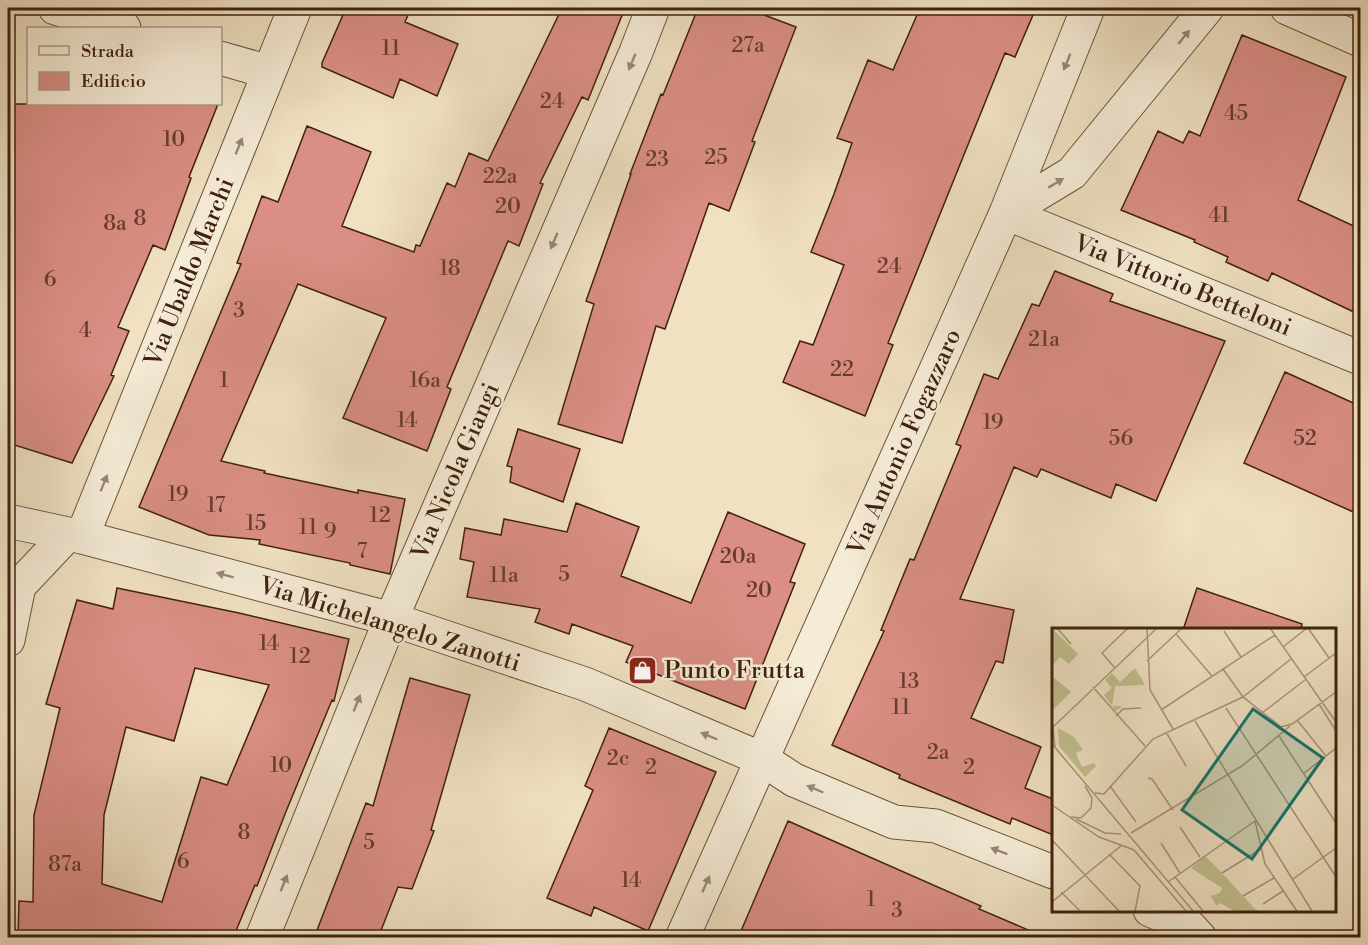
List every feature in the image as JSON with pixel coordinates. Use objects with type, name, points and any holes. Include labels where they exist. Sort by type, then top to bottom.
[{"type":"street","points":[[55,8],[121,27]]},
{"type":"street","name":"Via Ubaldo Marchi","points":[[75,536],[295,8]]},
{"type":"street","name":"Via Nicola Giangi","points":[[262,938],[392,619],[632,63],[653,8]]},
{"type":"street","name":"Via Antonio Fogazzaro","points":[[682,938],[1006,213],[1088,8]]},
{"type":"street","points":[[1006,213],[1072,173],[1207,8]]},
{"type":"street","points":[[1287,8],[1360,40]]},
{"type":"street","points":[[222,59],[269,72]]},
{"type":"street","name":"Via Vittorio Betteloni","points":[[1006,213],[1360,358]]},
{"type":"street","name":"Via Michelangelo Zanotti","points":[[8,521],[75,536],[392,619],[585,684],[762,759],[794,780],[894,822],[936,826],[1052,872]]},
{"type":"street","points":[[8,640],[19,585],[75,536]]},
{"type":"street","points":[[1155,912],[1190,927],[1200,938]]},
{"type":"building","points":[[346,8],[411,8],[405,22],[458,44],[437,96],[400,79],[393,98],[322,67]]},
{"type":"building","points":[[562,8],[625,8],[588,100],[582,97],[540,183],[543,184],[519,246],[508,241],[447,387],[451,389],[427,451],[343,418],[386,318],[298,284],[221,461],[265,471],[264,473],[358,493],[358,490],[405,499],[390,574],[259,544],[260,540],[209,535],[139,507],[241,264],[237,263],[262,196],[278,202],[307,126],[371,152],[342,226],[414,252],[416,245],[420,246],[447,183],[455,187],[469,153],[488,161]]},
{"type":"building","points":[[698,8],[746,8],[796,27],[752,141],[755,142],[729,211],[709,203],[665,329],[656,326],[622,443],[558,424],[594,304],[586,301],[630,174]]},
{"type":"building","points":[[920,8],[1036,8],[1015,57],[1005,53],[888,343],[893,345],[865,416],[783,382],[800,341],[813,345],[844,265],[811,252],[852,143],[837,138],[868,60],[893,70]]},
{"type":"building","points":[[1242,35],[1346,77],[1298,200],[1360,229],[1360,315],[1272,273],[1268,281],[1226,262],[1228,257],[1194,242],[1195,240],[1121,210],[1158,131],[1183,143],[1189,131],[1200,136]]},
{"type":"building","points":[[8,104],[218,105],[189,177],[191,178],[165,250],[153,245],[118,327],[129,331],[111,375],[114,376],[72,463],[8,443]]},
{"type":"building","points":[[1055,271],[1113,294],[1110,301],[1225,341],[1156,501],[1116,484],[1111,498],[1041,469],[1037,477],[1014,467],[960,599],[1014,610],[1003,663],[996,661],[971,718],[1041,747],[1025,788],[1052,799],[1052,835],[1012,818],[1010,824],[899,778],[900,775],[832,745],[884,631],[881,630],[910,559],[914,560],[961,446],[956,444],[984,374],[998,379],[1032,304],[1039,306]]},
{"type":"building","points":[[1285,372],[1360,406],[1360,515],[1244,463]]},
{"type":"building","points":[[518,429],[580,449],[563,502],[510,482],[512,467],[507,466]]},
{"type":"building","points":[[576,503],[639,527],[621,576],[691,603],[728,512],[805,544],[790,582],[795,583],[745,709],[626,662],[633,646],[572,624],[569,634],[535,622],[540,609],[467,597],[474,562],[460,559],[465,528],[501,535],[504,519],[567,532]]},
{"type":"building","points":[[117,588],[349,639],[334,701],[332,700],[257,886],[255,885],[233,938],[18,938],[19,901],[33,902],[34,815],[60,708],[46,704],[77,600],[113,609]],"holes":[[[195,668],[269,685],[227,785],[201,777],[162,902],[102,884],[104,815],[126,727],[174,741]]]},
{"type":"building","points":[[1197,588],[1302,624],[1301,628],[1184,628]]},
{"type":"building","points":[[410,678],[470,695],[431,830],[434,831],[412,889],[398,887],[378,938],[314,938],[366,803],[373,806]]},
{"type":"building","points":[[609,728],[716,772],[648,931],[594,907],[591,916],[547,898],[593,790],[585,786]]},
{"type":"building","points":[[788,821],[981,906],[979,909],[1047,938],[738,938]]},
{"type":"place","name":"Punto Frutta","points":[[643,670]]}]
